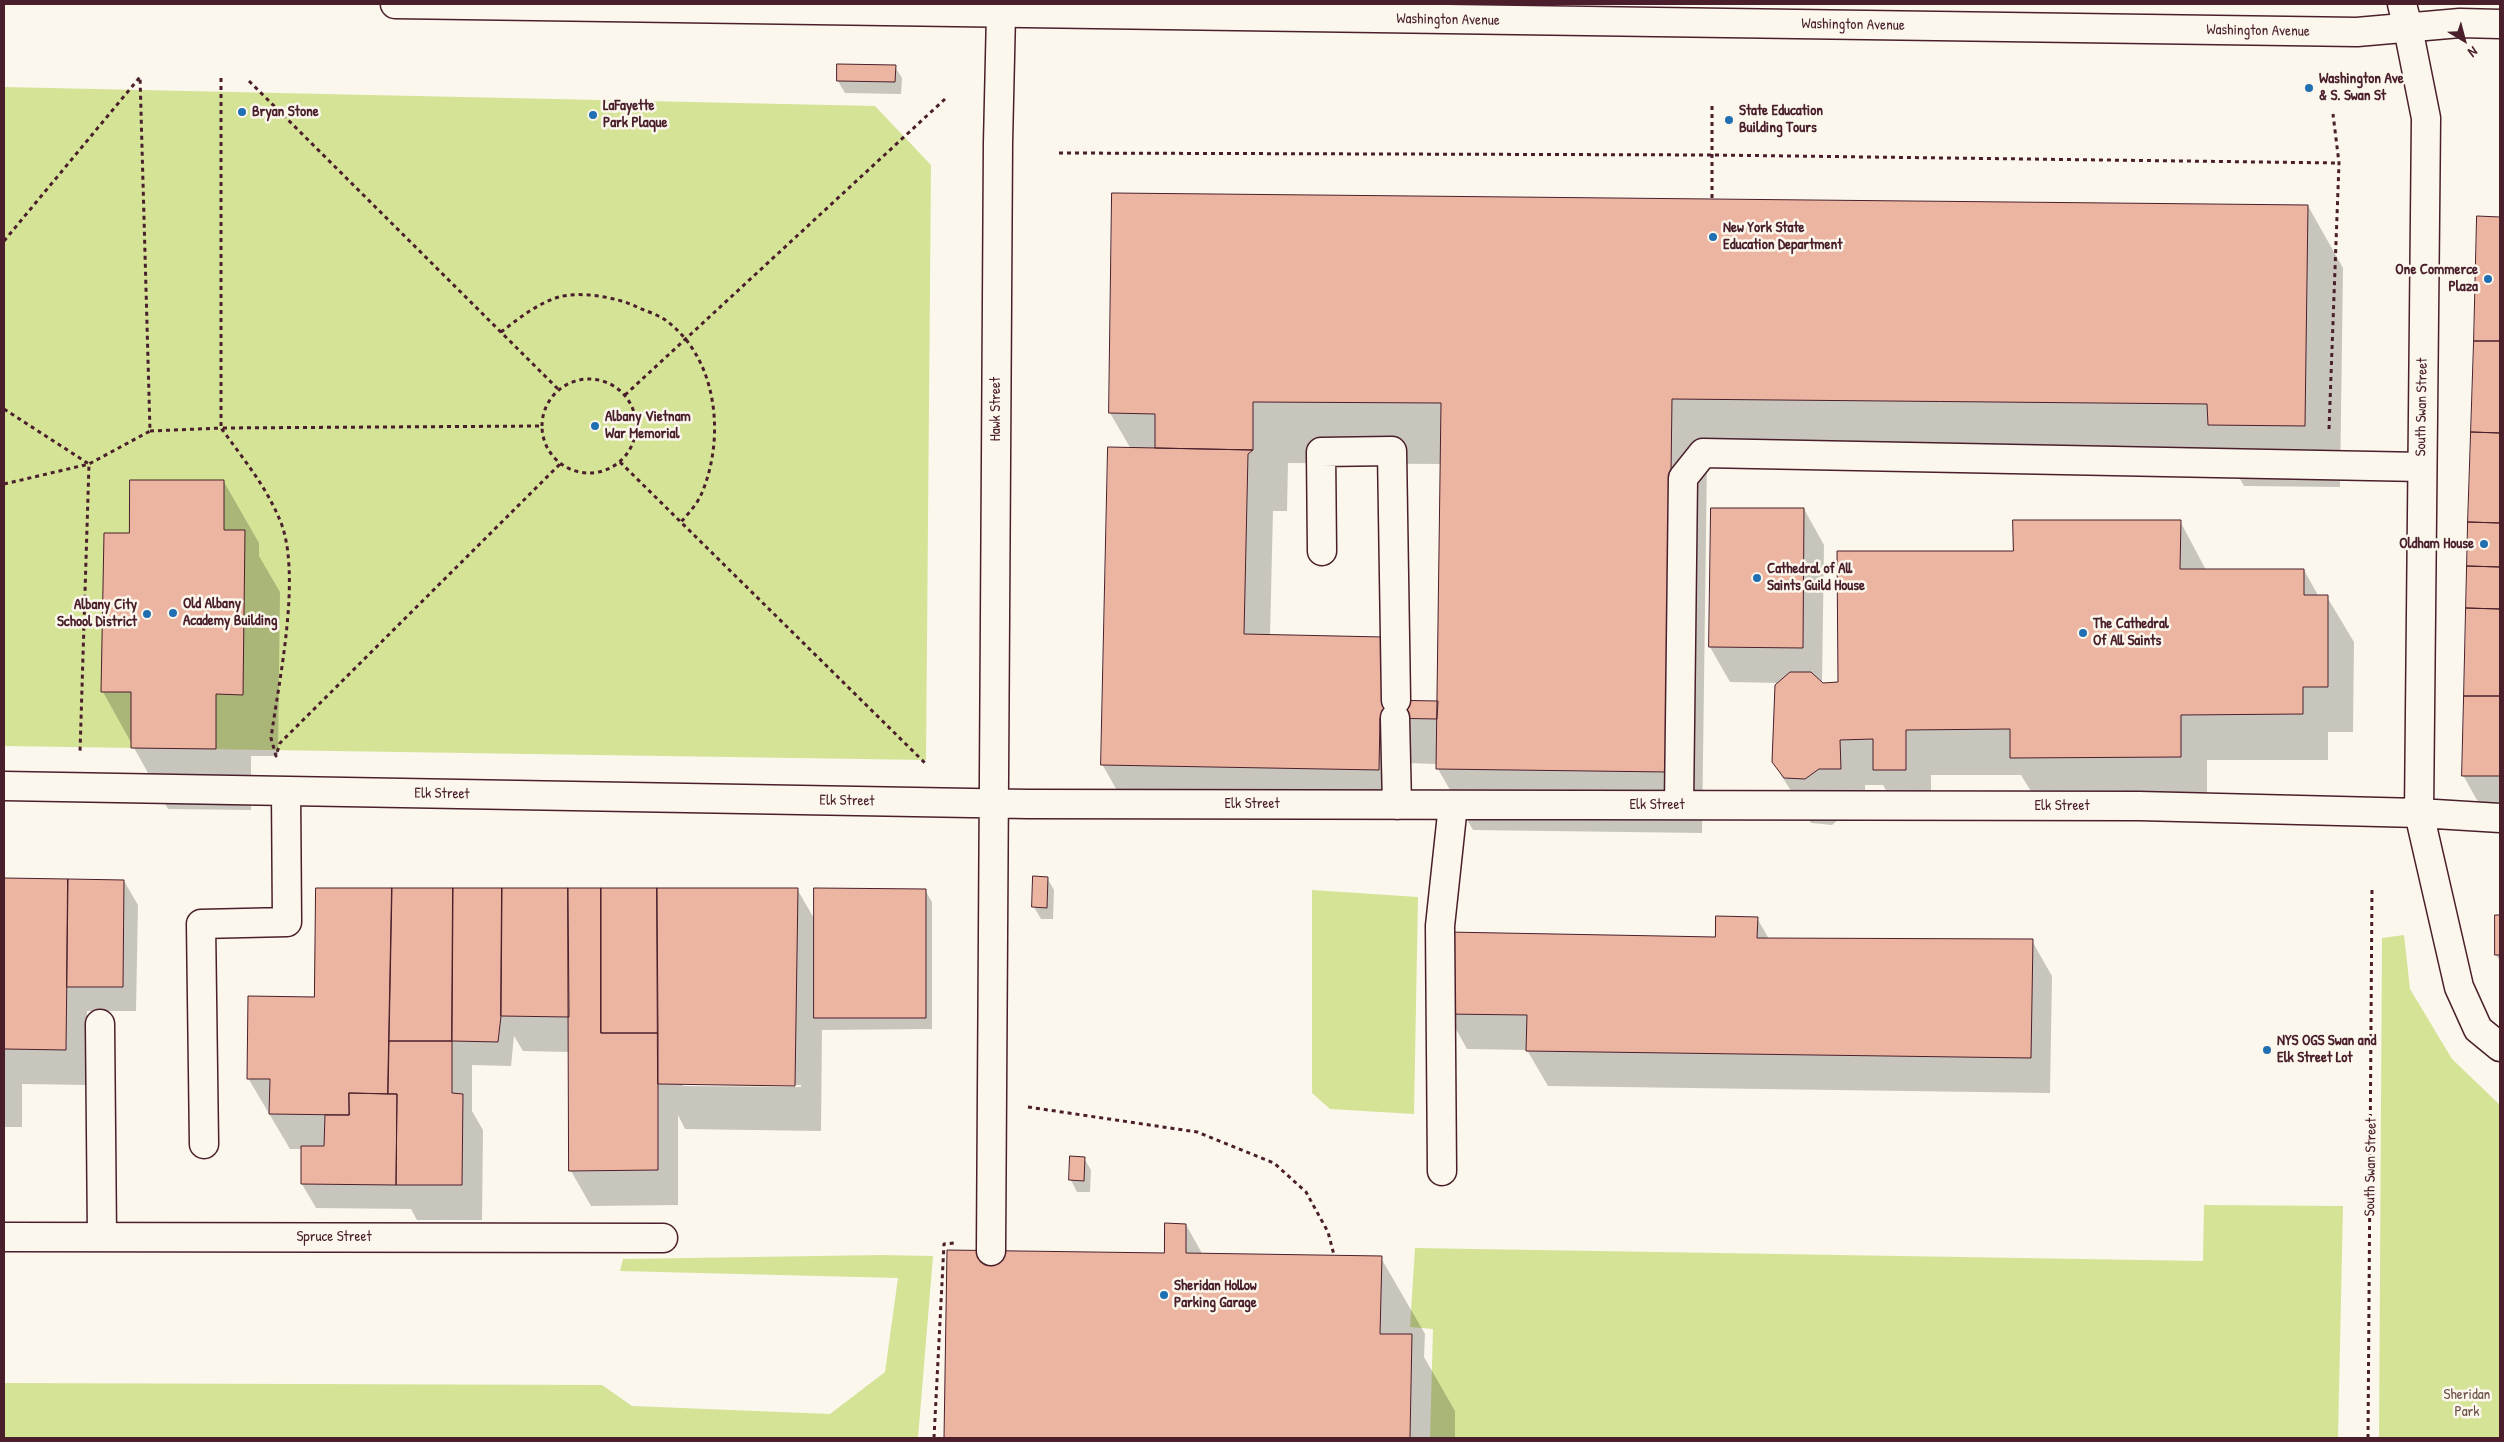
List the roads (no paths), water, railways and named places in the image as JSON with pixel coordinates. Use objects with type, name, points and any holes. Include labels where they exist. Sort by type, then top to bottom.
[{"type":"street","name":"Washington Avenue","points":[[395,4],[2357,32],[2405,16],[2460,23],[2500,24]]},
{"type":"street","name":"Hawk Street","points":[[991,1247],[998,143],[1001,14]]},
{"type":"street","name":"South Swan Street","points":[[2405,16],[2426,118],[2419,813],[2459,987],[2478,1029],[2500,1047]]},
{"type":"street","points":[[1322,551],[1321,452],[1392,451],[1397,804]]},
{"type":"street","points":[[1679,805],[1683,478],[1703,453],[2328,467],[2422,467]]},
{"type":"street","name":"Elk Street","points":[[4,786],[994,804],[2139,806],[2419,813],[2500,818]]},
{"type":"street","points":[[204,1144],[201,924],[287,922],[286,791]]},
{"type":"street","points":[[1442,1171],[1440,926],[1453,805]]},
{"type":"street","points":[[100,1024],[102,1237]]},
{"type":"street","name":"Spruce Street","points":[[4,1236],[663,1238]]},
{"type":"place","name":"Washington Ave & S. Swan St","points":[[2309,88]]},
{"type":"place","name":"Bryan Stone","points":[[242,112]]},
{"type":"place","name":"LaFayette Park Plaque","points":[[593,115]]},
{"type":"place","name":"State Education Building Tours","points":[[1729,120]]},
{"type":"place","name":"New York State Education Department","points":[[1713,237]]},
{"type":"place","name":"One Commerce Plaza","points":[[2488,279]]},
{"type":"place","name":"Albany Vietnam War Memorial","points":[[595,426]]},
{"type":"place","name":"Oldham House","points":[[2484,544]]},
{"type":"place","name":"Cathedral of All Saints Guild House","points":[[1757,578]]},
{"type":"place","name":"Old Albany Academy Building","points":[[173,613]]},
{"type":"place","name":"Albany City School District","points":[[147,614]]},
{"type":"place","name":"The Cathedral Of All Saints","points":[[2083,633]]},
{"type":"place","name":"NYS OGS Swan and Elk Street Lot","points":[[2267,1050]]},
{"type":"place","name":"Sheridan Hollow Parking Garage","points":[[1164,1295]]},
{"type":"park label","name":"Sheridan Park","points":[[2467,1404]]}]
